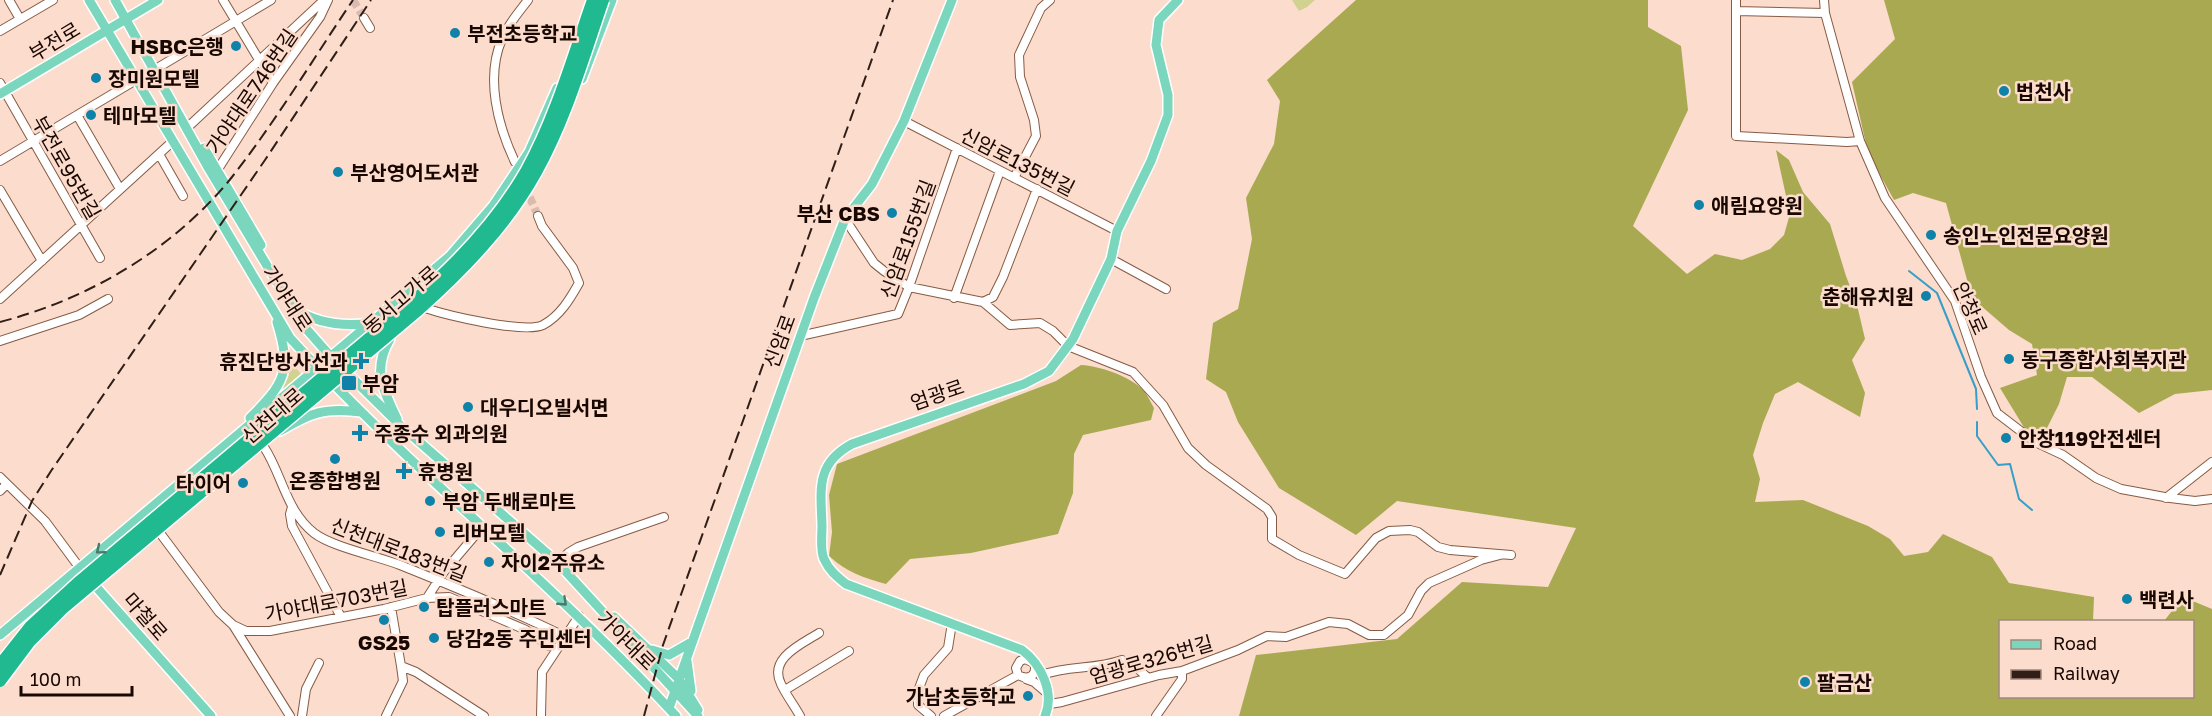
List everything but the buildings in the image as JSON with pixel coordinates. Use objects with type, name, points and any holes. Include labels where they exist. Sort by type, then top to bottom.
[{"type":"highway","name":"동서고가로","points":[[0,666],[30,627],[80,581],[410,304],[446,273],[473,244],[504,206],[526,171],[549,123],[592,0]]},
{"type":"highway","name":"동서고가로","points":[[0,681],[30,641],[62,609],[417,311],[478,253],[509,214],[536,172],[570,99],[603,0]]},
{"type":"main road","points":[[89,0],[174,146],[208,215],[272,307],[285,355],[282,378],[271,397],[244,424],[232,440]]},
{"type":"main road","name":"가야대로","points":[[115,0],[209,169],[302,324],[331,357],[401,426],[558,563],[641,648],[675,691],[700,716]]},
{"type":"main road","name":"부전로","points":[[2,90],[158,0]]},
{"type":"main road","name":"신천대로","points":[[0,635],[424,280],[463,243],[493,206],[529,152],[556,90],[587,0]]},
{"type":"main road","name":"신천대로","points":[[0,666],[264,447],[390,339],[468,269],[494,241],[531,188],[562,128],[596,46],[612,0]]},
{"type":"main road","name":"신암로","points":[[668,712],[690,643],[800,336],[845,219],[872,184],[904,121],[952,0]]},
{"type":"main road","name":"엄광로","points":[[1049,700],[1042,675],[1034,663],[1028,655],[1013,646],[846,584],[831,572],[823,556],[821,483],[825,469],[842,450],[862,440],[1024,384],[1049,371],[1068,346],[1111,259],[1117,231],[1151,161],[1168,115],[1168,96],[1156,45],[1159,20],[1178,0]]},
{"type":"main road","points":[[173,102],[218,169],[260,243],[288,302],[307,317],[352,326],[371,323]]},
{"type":"main road","name":"가야대로","points":[[272,307],[290,338],[334,386],[579,616],[627,665],[668,712],[676,716]]},
{"type":"main road","points":[[390,339],[382,352],[381,378],[401,426]]},
{"type":"main road","points":[[280,431],[305,416],[326,411],[361,412]]},
{"type":"main road","name":"마철로","points":[[79,567],[211,716]]},
{"type":"main road","points":[[641,648],[669,655],[690,643]]},
{"type":"main road","points":[[627,665],[635,666],[640,661],[641,648]]},
{"type":"main road","points":[[641,648],[679,679],[700,716]]},
{"type":"main road","points":[[687,654],[688,681],[693,703]]},
{"type":"main road","points":[[1045,716],[1049,700]]},
{"type":"street","points":[[9,0],[20,19]]},
{"type":"street","points":[[0,31],[54,0]]},
{"type":"street","points":[[223,0],[273,83]]},
{"type":"street","points":[[154,69],[271,0]]},
{"type":"street","points":[[189,126],[326,0]]},
{"type":"street","name":"가야대로746번길","points":[[218,169],[273,83],[325,9],[326,0]]},
{"type":"street","points":[[515,162],[498,111],[494,83],[496,59],[501,40],[528,0]]},
{"type":"street","points":[[1014,178],[1036,136],[1034,120],[1020,77],[1019,55],[1041,8],[1050,0]]},
{"type":"street","points":[[1736,0],[1736,136],[1860,141]]},
{"type":"street","name":"안창로","points":[[1824,0],[1821,13],[1860,141],[1885,198],[1955,301],[1981,376],[1997,413],[2035,442],[2063,455],[2096,478],[2121,489],[2166,498],[2195,501],[2212,499]]},
{"type":"street","points":[[1736,11],[1821,13]]},
{"type":"street","points":[[364,18],[370,28]]},
{"type":"street","points":[[0,160],[136,80]]},
{"type":"street","name":"부전로95번길","points":[[2,90],[100,258]]},
{"type":"street","points":[[77,115],[120,189]]},
{"type":"street","name":"신암로135번길","points":[[904,121],[1117,231]]},
{"type":"street","points":[[1,295],[42,261],[159,154],[174,146]]},
{"type":"street","name":"신암로155번길","points":[[800,336],[898,314],[957,148]]},
{"type":"street","points":[[159,154],[183,196]]},
{"type":"street","points":[[954,298],[1000,171]]},
{"type":"street","points":[[983,302],[993,297],[1003,277],[1037,189]]},
{"type":"street","points":[[0,190],[42,261]]},
{"type":"street","points":[[425,308],[454,317],[517,328],[542,326],[567,305],[579,283],[573,268],[542,226],[538,216]]},
{"type":"street","points":[[845,219],[874,263],[909,287],[954,298],[983,302],[1010,325],[1040,323],[1053,331],[1068,346],[1133,372],[1163,405],[1188,448],[1206,465],[1268,509],[1272,517],[1272,539],[1299,555],[1345,574],[1376,538],[1389,531],[1410,530],[1418,532],[1438,547],[1450,550],[1511,555]]},
{"type":"street","points":[[1111,259],[1166,289]]},
{"type":"street","points":[[0,341],[79,315],[108,299]]},
{"type":"street","name":"신천대로183번길","points":[[264,447],[292,507],[314,534],[344,547],[398,565],[564,636]]},
{"type":"street","points":[[2166,498],[2212,462]]},
{"type":"street","points":[[0,477],[45,521],[79,567]]},
{"type":"street","points":[[0,491],[7,484]]},
{"type":"street","points":[[292,507],[290,514],[292,526],[341,617]]},
{"type":"street","points":[[558,563],[578,547],[664,517]]},
{"type":"street","name":"가야대로703번길","points":[[233,626],[246,631],[270,631],[427,598],[483,526]]},
{"type":"street","points":[[160,533],[219,612],[233,626],[290,716]]},
{"type":"street","name":"엄광로326번길","points":[[1049,700],[1062,702],[1182,671],[1266,636],[1286,637],[1329,622],[1348,624],[1368,635],[1384,635],[1408,615],[1421,591],[1429,583],[1481,560],[1501,555]]},
{"type":"street","name":"신천대로183번길","points":[[427,598],[449,597],[526,630],[549,646]]},
{"type":"street","points":[[386,716],[403,681],[391,607]]},
{"type":"street","points":[[541,716],[542,672],[579,616]]},
{"type":"street","points":[[931,716],[918,705],[918,691],[924,675],[948,648],[952,623]]},
{"type":"street","points":[[800,716],[780,682],[779,665],[788,652],[819,633]]},
{"type":"street","points":[[1013,646],[1019,654],[1020,661],[1016,668],[1022,676],[1034,682],[1049,700]]},
{"type":"street","points":[[785,690],[849,651]]},
{"type":"street","points":[[944,716],[1022,676],[1030,678],[1035,674],[1034,663],[1025,659],[1020,661]]},
{"type":"street","points":[[1042,675],[1066,668],[1105,666],[1122,660],[1149,678]]},
{"type":"street","points":[[302,716],[306,689],[319,663]]},
{"type":"street","points":[[401,666],[416,672],[484,716]]},
{"type":"street","points":[[1156,716],[1182,679],[1182,671]]},
{"type":"green space","points":[[1292,0],[1315,0],[1299,11]]},
{"type":"green space","points":[[290,361],[301,374],[283,391],[281,390],[289,375]]},
{"type":"shaded area","points":[[1356,0],[1648,0],[1648,27],[1681,46],[1688,110],[1633,226],[1687,274],[1715,254],[1742,260],[1770,249],[1784,235],[1790,214],[1776,150],[1789,160],[1803,192],[1830,224],[1857,305],[1865,339],[1852,360],[1865,393],[1860,417],[1798,382],[1775,394],[1753,455],[1760,479],[1755,502],[1803,500],[1868,526],[1890,539],[1904,556],[1928,552],[1943,534],[1992,557],[2009,583],[2094,597],[2093,620],[1999,620],[1999,698],[2194,698],[2194,620],[2165,620],[2183,597],[2212,609],[2212,716],[1239,716],[1256,655],[1397,639],[1462,582],[1548,587],[1576,528],[1397,501],[1356,535],[1279,488],[1238,422],[1226,392],[1206,379],[1213,323],[1238,309],[1252,239],[1246,198],[1274,144],[1280,101],[1267,80]]},
{"type":"shaded area","points":[[1884,0],[2212,0],[2212,390],[2175,394],[2139,413],[2092,377],[2067,377],[2059,404],[2041,440],[2025,429],[2000,388],[2037,375],[2032,344],[2009,330],[1972,298],[1946,203],[1913,193],[1894,200],[1868,153],[1852,82],[1895,39]]},
{"type":"shaded area","points":[[1081,365],[1097,367],[1123,376],[1144,391],[1154,408],[1151,420],[1083,435],[1074,454],[1073,493],[1058,534],[971,553],[910,559],[886,584],[856,574],[829,556],[832,532],[829,495],[837,464],[1056,381]]},
{"type":"waterway","points":[[1909,271],[1937,293],[1976,389],[1977,409]]},
{"type":"waterway","points":[[1977,422],[1977,436],[1998,465],[2010,464],[2019,499],[2032,510]]},
{"type":"tunnel","points":[[353,0],[364,18]]},
{"type":"tunnel","points":[[525,186],[538,216]]},
{"type":"railway","points":[[0,322],[66,300],[97,285],[128,268],[184,227],[209,203],[248,156],[353,0]]},
{"type":"railway","points":[[0,575],[32,501],[51,471],[265,160],[371,0]]},
{"type":"railway","points":[[644,716],[663,645],[893,0]]},
{"type":"place","name":"부전초등학교","points":[[455,33]]},
{"type":"place","name":"HSBC은행","points":[[236,46]]},
{"type":"place","name":"장미원모텔","points":[[96,78]]},
{"type":"place","name":"법천사","points":[[2004,91]]},
{"type":"place","name":"테마모텔","points":[[91,115]]},
{"type":"place","name":"부산영어도서관","points":[[338,172]]},
{"type":"place","name":"애림요양원","points":[[1699,205]]},
{"type":"place","name":"부산 CBS","points":[[892,213]]},
{"type":"place","name":"송인노인전문요양원","points":[[1931,235]]},
{"type":"place","name":"춘해유치원","points":[[1926,296]]},
{"type":"place","name":"동구종합사회복지관","points":[[2009,359]]},
{"type":"place","name":"휴진단방사선과","points":[[361,361]]},
{"type":"place","name":"부암","points":[[349,383]]},
{"type":"place","name":"대우디오빌서면","points":[[468,407]]},
{"type":"place","name":"주종수 외과의원","points":[[360,433]]},
{"type":"place","name":"안창119안전센터","points":[[2006,438]]},
{"type":"place","name":"온종합병원","points":[[335,459]]},
{"type":"place","name":"휴병원","points":[[404,471]]},
{"type":"place","name":"타이어","points":[[243,483]]},
{"type":"place","name":"부암 두배로마트","points":[[430,501]]},
{"type":"place","name":"리버모텔","points":[[440,532]]},
{"type":"place","name":"자이2주유소","points":[[489,562]]},
{"type":"place","name":"백련사","points":[[2127,599]]},
{"type":"place","name":"탑플러스마트","points":[[424,607]]},
{"type":"place","name":"GS25","points":[[384,620]]},
{"type":"place","name":"당감2동 주민센터","points":[[434,638]]},
{"type":"place","name":"팔금산","points":[[1805,682]]},
{"type":"place","name":"가남초등학교","points":[[1028,696]]}]
